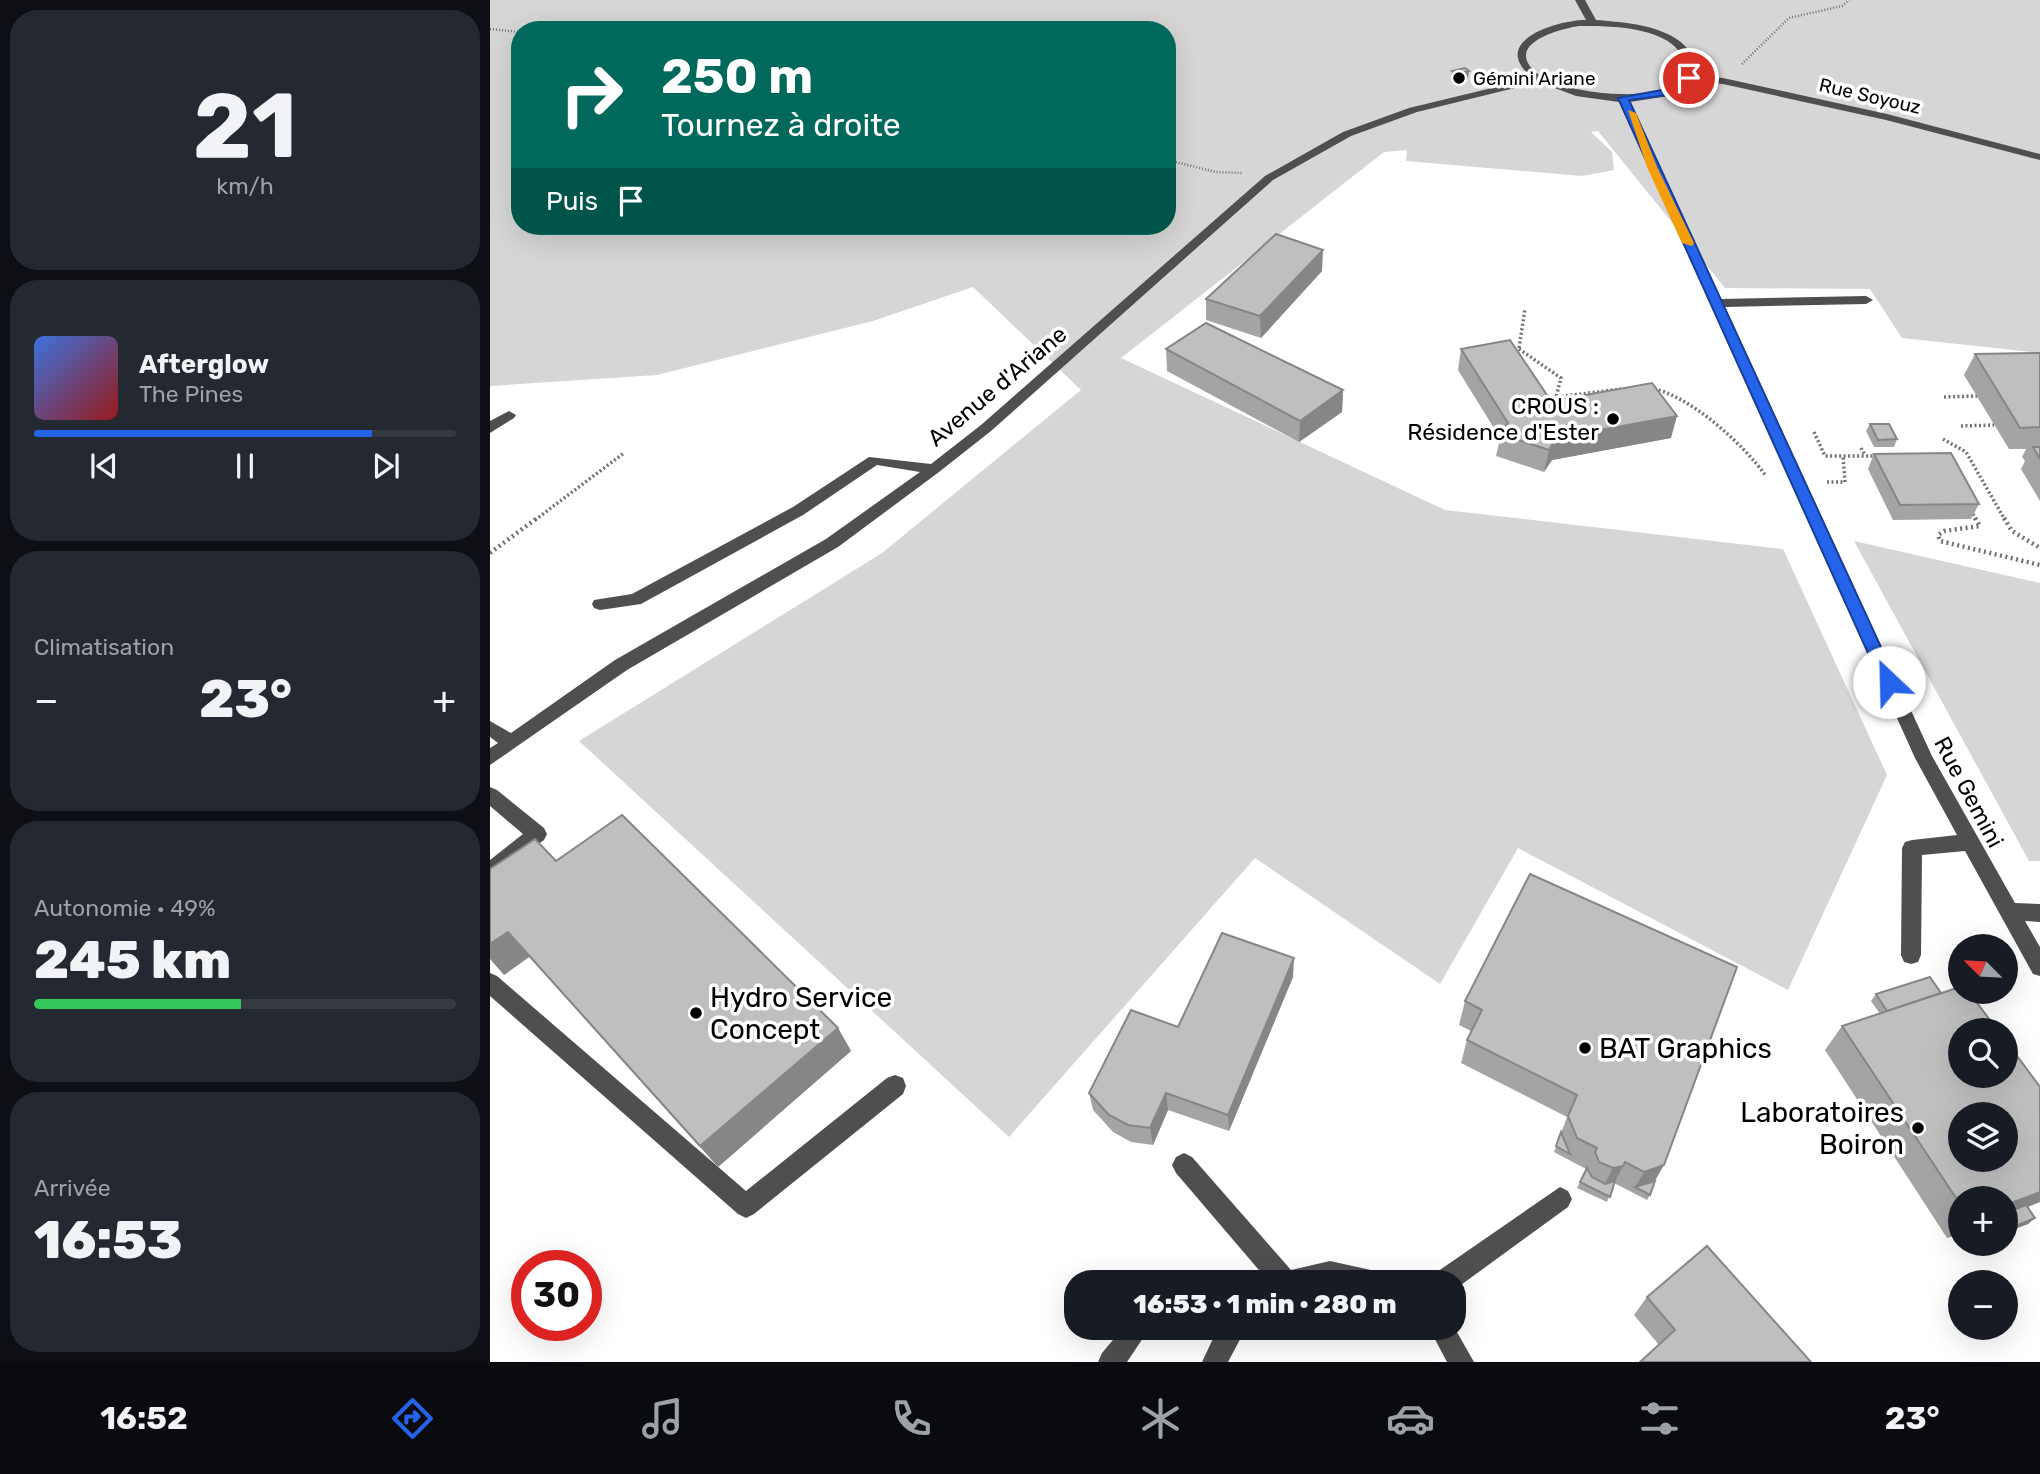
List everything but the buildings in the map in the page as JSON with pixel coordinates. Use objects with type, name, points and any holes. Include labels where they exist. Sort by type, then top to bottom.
[{"type":"street","points":[[1580,0],[1593,23]]},
{"type":"street","points":[[1593,23],[1636,27],[1672,40],[1692,59],[1693,72],[1689,78],[1664,93],[1623,98],[1577,93],[1540,79],[1523,60],[1522,53],[1528,41],[1554,27],[1593,23]]},
{"type":"street","name":"Rue Soyouz","points":[[1689,78],[1723,81],[1887,117],[2040,157]]},
{"type":"street","name":"Avenue d'Ariane","points":[[490,758],[621,665],[832,543],[934,469],[996,419],[1269,178],[1347,134],[1413,110],[1540,79]]},
{"type":"street","name":"Rue Gemini","points":[[1623,98],[1924,758],[2040,967]]},
{"type":"street","points":[[1716,303],[1866,300]]},
{"type":"street","points":[[490,428],[509,415]]},
{"type":"street","points":[[600,604],[635,600],[798,511],[874,460],[934,469]]},
{"type":"street","points":[[490,728],[510,742]]},
{"type":"street","points":[[490,795],[537,834],[490,871]]},
{"type":"street","points":[[1911,955],[1912,848],[1970,842]]},
{"type":"street","points":[[2008,911],[2040,913]]},
{"type":"street","points":[[490,983],[746,1206],[895,1086]]},
{"type":"street","points":[[1184,1165],[1276,1270]]},
{"type":"street","points":[[1461,1270],[1560,1199]]},
{"type":"street","points":[[1111,1362],[1128,1340]]},
{"type":"street","points":[[1215,1362],[1225,1340]]},
{"type":"street","points":[[1448,1340],[1461,1362]]},
{"type":"path","points":[[1723,81],[1789,18],[1842,6],[1849,0]]},
{"type":"path","points":[[490,29],[511,31]]},
{"type":"path","points":[[1176,162],[1216,172],[1251,173],[1269,178]]},
{"type":"path","points":[[1516,359],[1525,309]]},
{"type":"path","points":[[1519,349],[1561,378],[1555,406]]},
{"type":"path","points":[[1642,387],[1658,389],[1725,430],[1752,456],[1770,483]]},
{"type":"path","points":[[1557,397],[1629,388]]},
{"type":"path","points":[[1944,397],[1977,396]]},
{"type":"path","points":[[1961,426],[1994,425]]},
{"type":"path","points":[[1814,432],[1825,456],[1878,456]]},
{"type":"path","points":[[1943,439],[1966,452],[2012,531],[2040,548]]},
{"type":"path","points":[[1861,448],[1864,456]]},
{"type":"path","points":[[490,553],[624,453]]},
{"type":"path","points":[[1827,482],[1845,482],[1843,456]]},
{"type":"path","points":[[1969,506],[1980,526],[1944,531],[1938,535],[1940,541],[2040,565]]},
{"type":"shaded area","points":[[490,0],[2040,0],[2040,353],[1902,338],[1870,289],[1725,288],[1598,131],[1591,132],[1612,152],[1614,170],[1582,176],[1406,161],[1407,150],[1384,152],[1121,358],[1445,510],[1783,549],[1887,775],[1788,990],[1518,848],[1440,984],[1255,858],[1009,1137],[579,741],[882,553],[1081,390],[973,287],[873,321],[657,375],[490,386]]},
{"type":"shaded area","points":[[1854,541],[2040,583],[2040,861],[2029,861]]},
{"type":"slow traffic","points":[[1631,113],[1652,167],[1688,243]]},
{"type":"place","name":"Gémini Ariane","points":[[1459,78]]},
{"type":"place","name":"CROUS : Résidence d'Ester","points":[[1613,419]]},
{"type":"place","name":"Hydro Service Concept","points":[[696,1013]]},
{"type":"place","name":"BAT Graphics","points":[[1585,1048]]},
{"type":"place","name":"Laboratoires Boiron","points":[[1918,1128]]},
{"type":"route","points":[[1689,78],[1684,84],[1664,93],[1623,98],[1652,167],[1889,682]]}]
